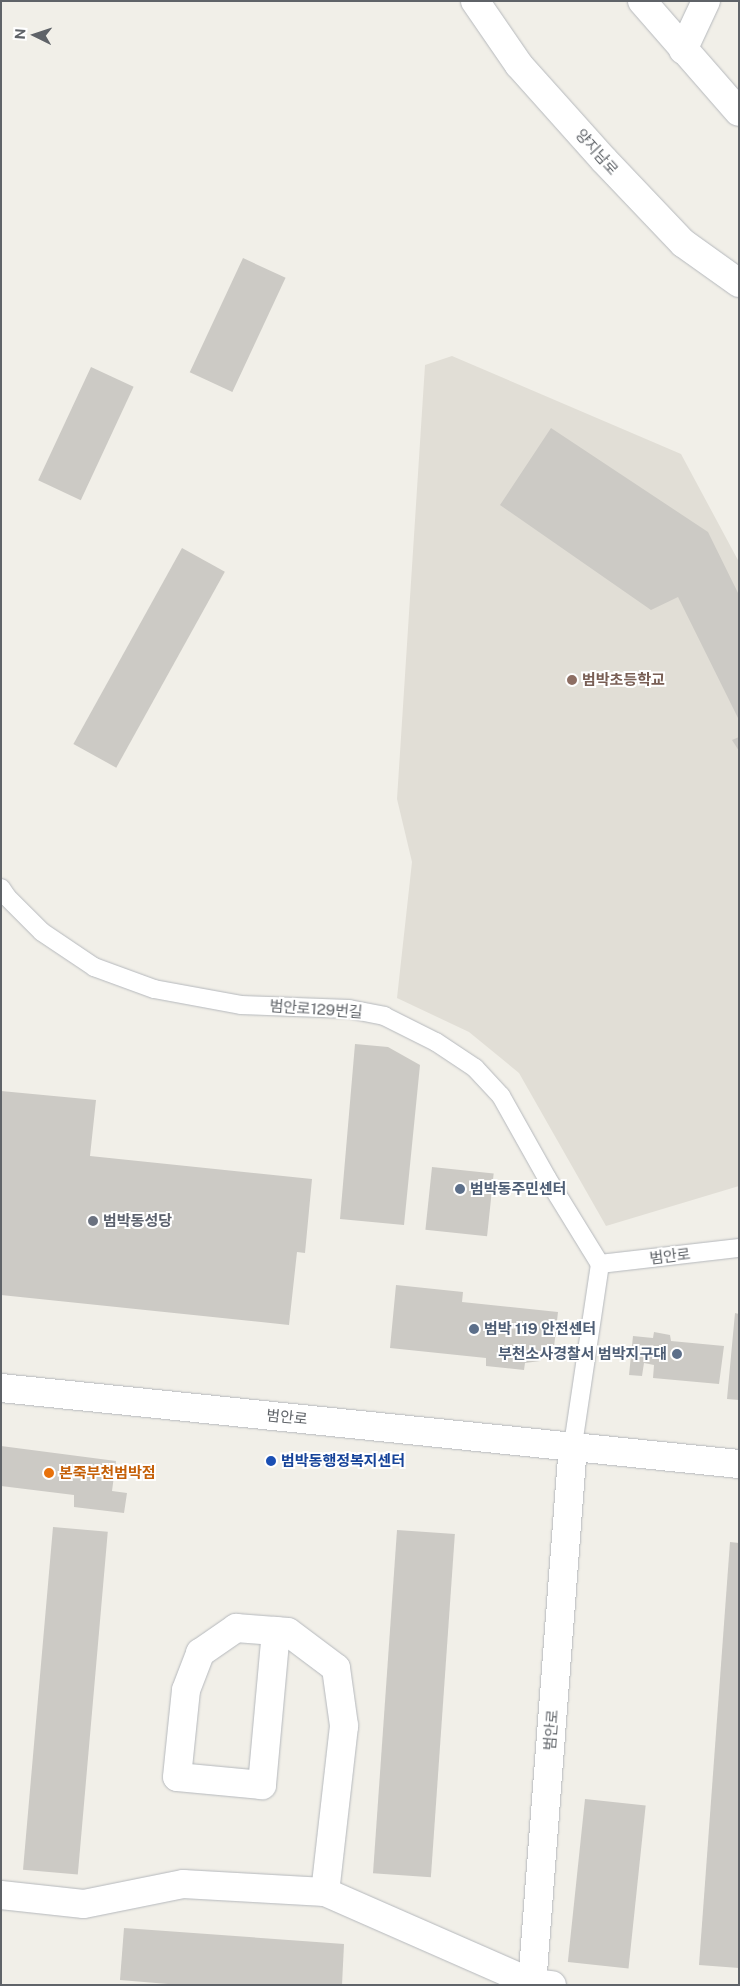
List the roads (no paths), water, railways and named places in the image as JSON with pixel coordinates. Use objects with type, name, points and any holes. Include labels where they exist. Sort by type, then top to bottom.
[{"type":"street","name":"양지남로","points":[[475,1],[519,65],[604,160],[683,243],[739,283]]},
{"type":"street","points":[[642,1],[739,112]]},
{"type":"street","points":[[683,50],[706,1]]},
{"type":"street","name":"범안로","points":[[1,1388],[572,1445],[739,1464]]},
{"type":"street","name":"범안로","points":[[539,1984],[572,1445]]},
{"type":"street","points":[[276,1631],[262,1785],[177,1778],[186,1690],[200,1653],[236,1628],[276,1631],[288,1632],[336,1668],[344,1726],[325,1892]]},
{"type":"street","points":[[1,1895],[84,1904],[183,1884],[325,1892],[539,1984]]},
{"type":"lane","name":"범안로129번길","points":[[1,888],[7,897],[42,932],[94,967],[154,990],[240,1004],[349,1009],[367,1012],[384,1016],[436,1042],[475,1068],[501,1096],[547,1178],[600,1264]]},
{"type":"lane","name":"범안로","points":[[600,1264],[739,1248]]},
{"type":"lane","points":[[572,1445],[600,1264]]},
{"type":"place","name":"범박초등학교","points":[[572,680]]},
{"type":"place","name":"범박동주민센터","points":[[460,1189]]},
{"type":"place","name":"범박동성당","points":[[93,1221]]},
{"type":"place","name":"범박 119 안전센터","points":[[474,1329]]},
{"type":"place","name":"부천소사경찰서 범박지구대","points":[[677,1354]]},
{"type":"place","name":"범박동행정복지센터","points":[[271,1461]]},
{"type":"place","name":"본죽부천범박점","points":[[49,1473]]}]
